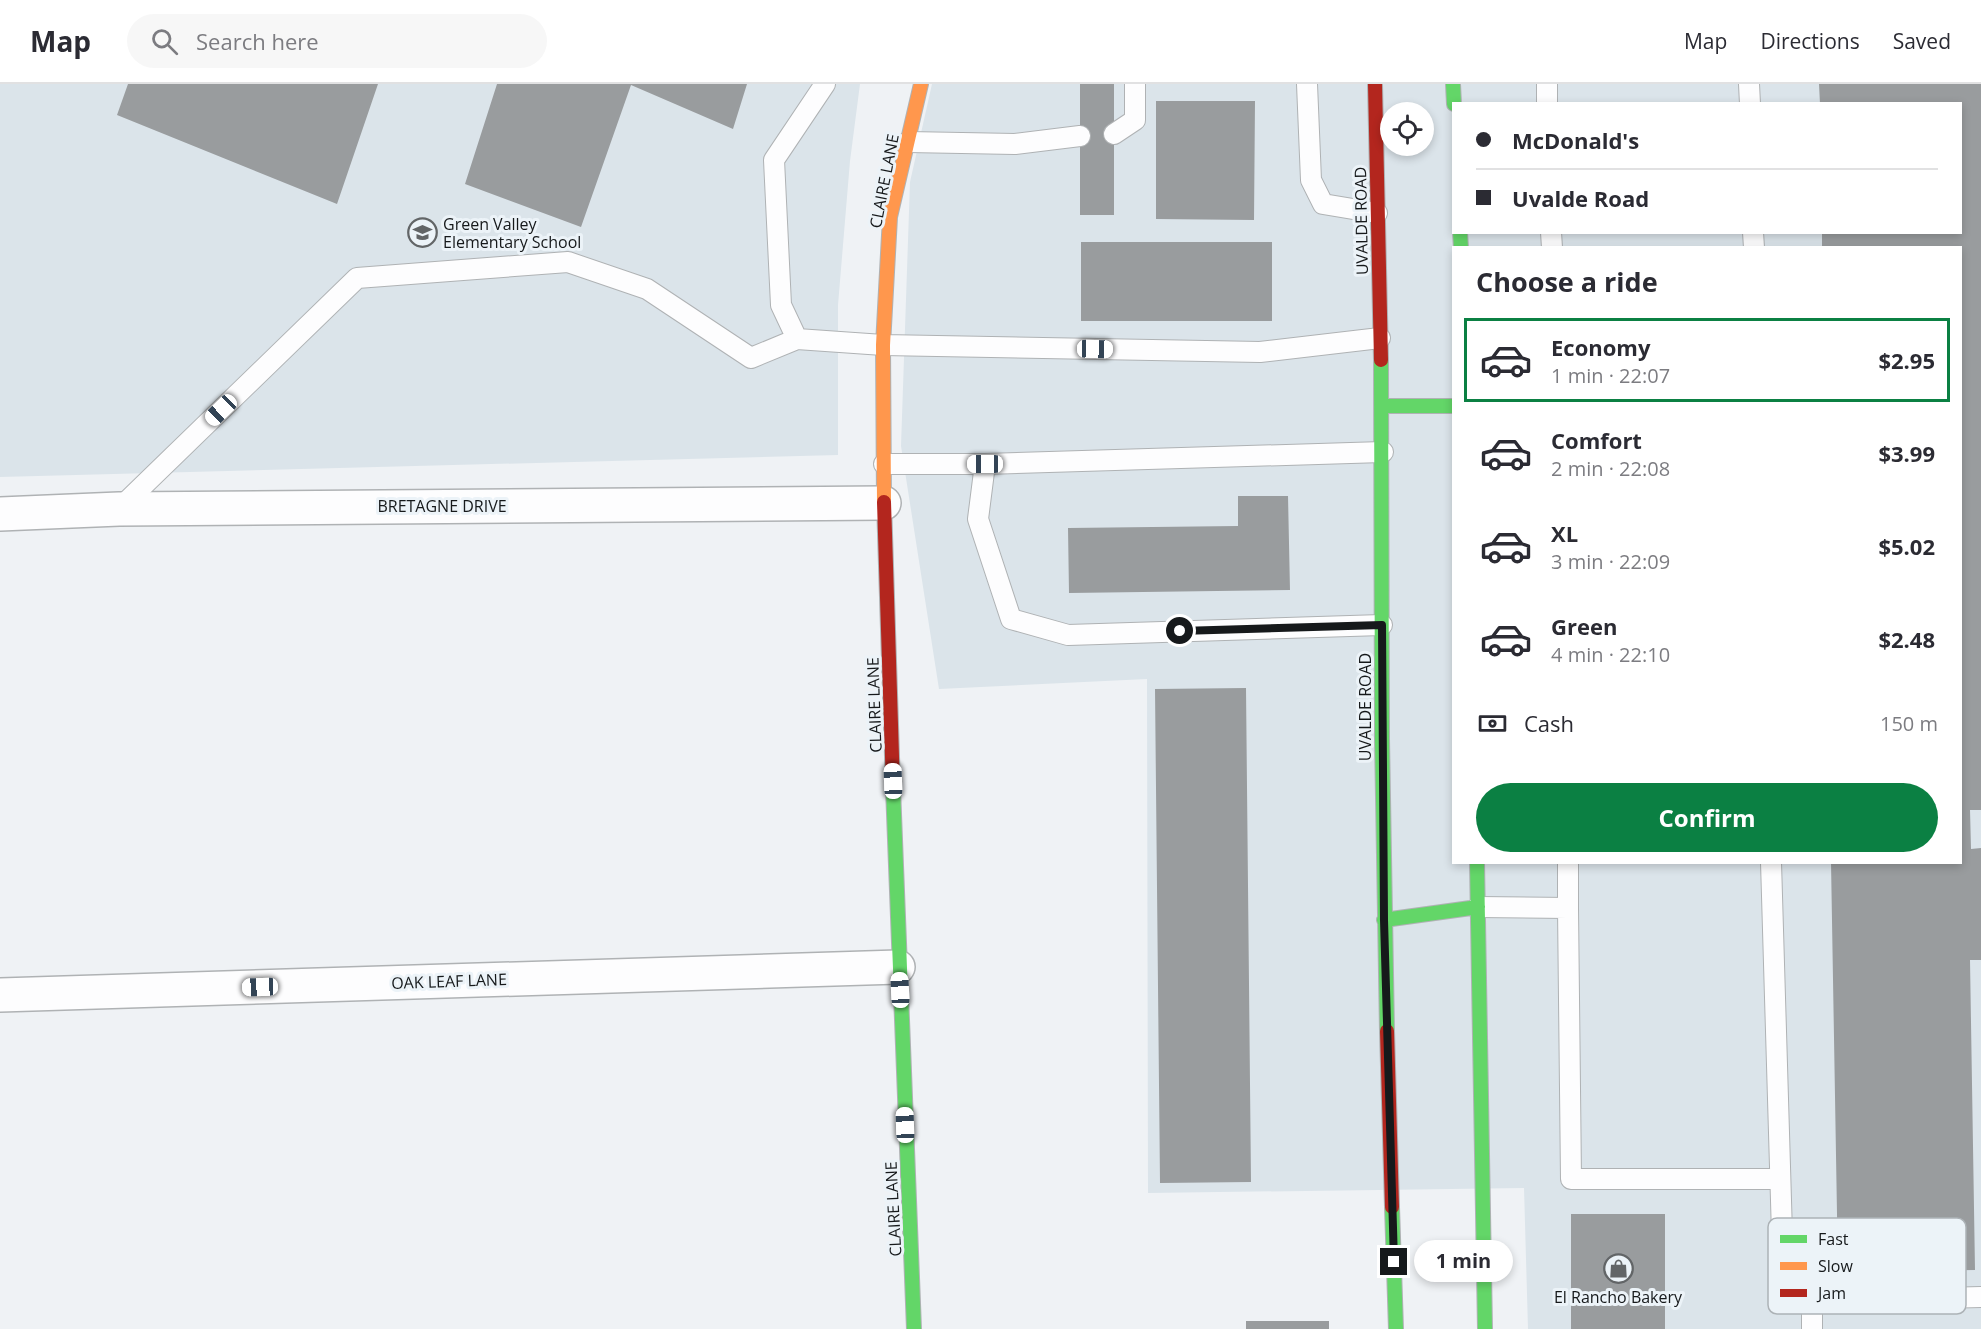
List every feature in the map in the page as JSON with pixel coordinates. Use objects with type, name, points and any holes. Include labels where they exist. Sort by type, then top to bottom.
[{"type":"main road","name":"CLAIRE LANE","points":[[914,1329],[898,967],[885,503],[883,345],[890,217],[921,84]]},
{"type":"main road","name":"UVALDE ROAD","points":[[1375,84],[1383,406],[1384,920],[1396,1329]]},
{"type":"main road","points":[[1453,84],[1454,102]]},
{"type":"main road","points":[[1383,406],[1452,406]]},
{"type":"main road","points":[[1477,864],[1485,1329]]},
{"type":"main road","points":[[1384,920],[1478,907]]},
{"type":"street","name":"BRETAGNE DRIVE","points":[[0,514],[118,509],[885,503]]},
{"type":"street","name":"OAK LEAF LANE","points":[[0,995],[898,967]]},
{"type":"lane","points":[[797,339],[781,305],[774,160],[825,84]]},
{"type":"lane","points":[[1114,135],[1135,120],[1135,84]]},
{"type":"lane","points":[[1307,84],[1311,180],[1323,204],[1377,213]]},
{"type":"lane","points":[[1547,84],[1547,102]]},
{"type":"lane","points":[[1749,84],[1750,102]]},
{"type":"lane","points":[[908,142],[1015,144],[1080,136]]},
{"type":"lane","points":[[118,509],[357,278],[568,262],[647,289],[751,358],[797,339],[883,345],[1260,352],[1380,338]]},
{"type":"lane","points":[[885,464],[985,464],[1383,452]]},
{"type":"lane","points":[[985,464],[978,519],[1011,619],[1068,635],[1382,625]]},
{"type":"lane","points":[[1568,864],[1571,1179],[1780,1179]]},
{"type":"lane","points":[[1771,864],[1781,1218]]},
{"type":"lane","points":[[1478,907],[1568,908]]},
{"type":"lane","points":[[1966,1297],[1981,1297]]},
{"type":"shaded area","name":"Green Valley Elementary School","points":[[0,84],[860,84],[850,161],[838,305],[838,455],[0,477]]},
{"type":"shaded area","points":[[932,84],[1981,84],[1981,1329],[1528,1329],[1524,1188],[1148,1193],[1147,679],[939,689],[901,446],[910,182]]},
{"type":"building","points":[[128,84],[378,84],[337,204],[117,115]]},
{"type":"building","points":[[497,84],[747,84],[733,129],[631,85],[581,227],[465,184]]},
{"type":"building","points":[[1080,84],[1114,84],[1114,215],[1080,215]]},
{"type":"building","points":[[1819,84],[1981,84],[1981,810],[1970,810],[1971,849],[1981,848],[1981,960],[1970,960],[1975,1270],[1966,1270],[1966,1218],[1837,1218],[1831,864],[1962,864],[1962,246],[1822,246],[1822,234],[1962,234],[1962,102],[1820,102]]},
{"type":"building","points":[[1156,101],[1255,101],[1254,220],[1156,219]]},
{"type":"building","points":[[1081,242],[1272,242],[1272,321],[1081,321]]},
{"type":"building","points":[[1238,496],[1288,496],[1290,590],[1069,593],[1068,528],[1238,526]]},
{"type":"building","points":[[1246,688],[1251,1182],[1160,1183],[1155,689]]},
{"type":"building","points":[[1571,1214],[1665,1214],[1665,1329],[1571,1329]]},
{"type":"building","points":[[1246,1321],[1329,1321],[1329,1329],[1246,1329]]},
{"type":"traffic: fast","points":[[1453,84],[1454,102]]},
{"type":"traffic: fast","points":[[1460,234],[1461,246]]},
{"type":"traffic: fast","points":[[1381,360],[1382,739],[1387,1031]]},
{"type":"traffic: fast","points":[[1383,406],[1452,406]]},
{"type":"traffic: fast","points":[[893,788],[914,1329]]},
{"type":"traffic: fast","points":[[1477,864],[1485,1329]]},
{"type":"traffic: fast","points":[[1384,920],[1478,907]]},
{"type":"traffic: fast","points":[[1392,1207],[1396,1329]]},
{"type":"traffic: slow","points":[[884,502],[883,345],[890,217],[921,84]]},
{"type":"traffic: jam","points":[[1375,84],[1381,360]]},
{"type":"traffic: jam","points":[[884,502],[893,788]]},
{"type":"traffic: jam","points":[[1387,1031],[1392,1207]]},
{"type":"place","name":"Green Valley Elementary School","points":[[422,233]]},
{"type":"place","name":"El Rancho Bakery","points":[[1618,1269]]},
{"type":"route","points":[[1180,631],[1382,625],[1384,920],[1394,1262]]}]
